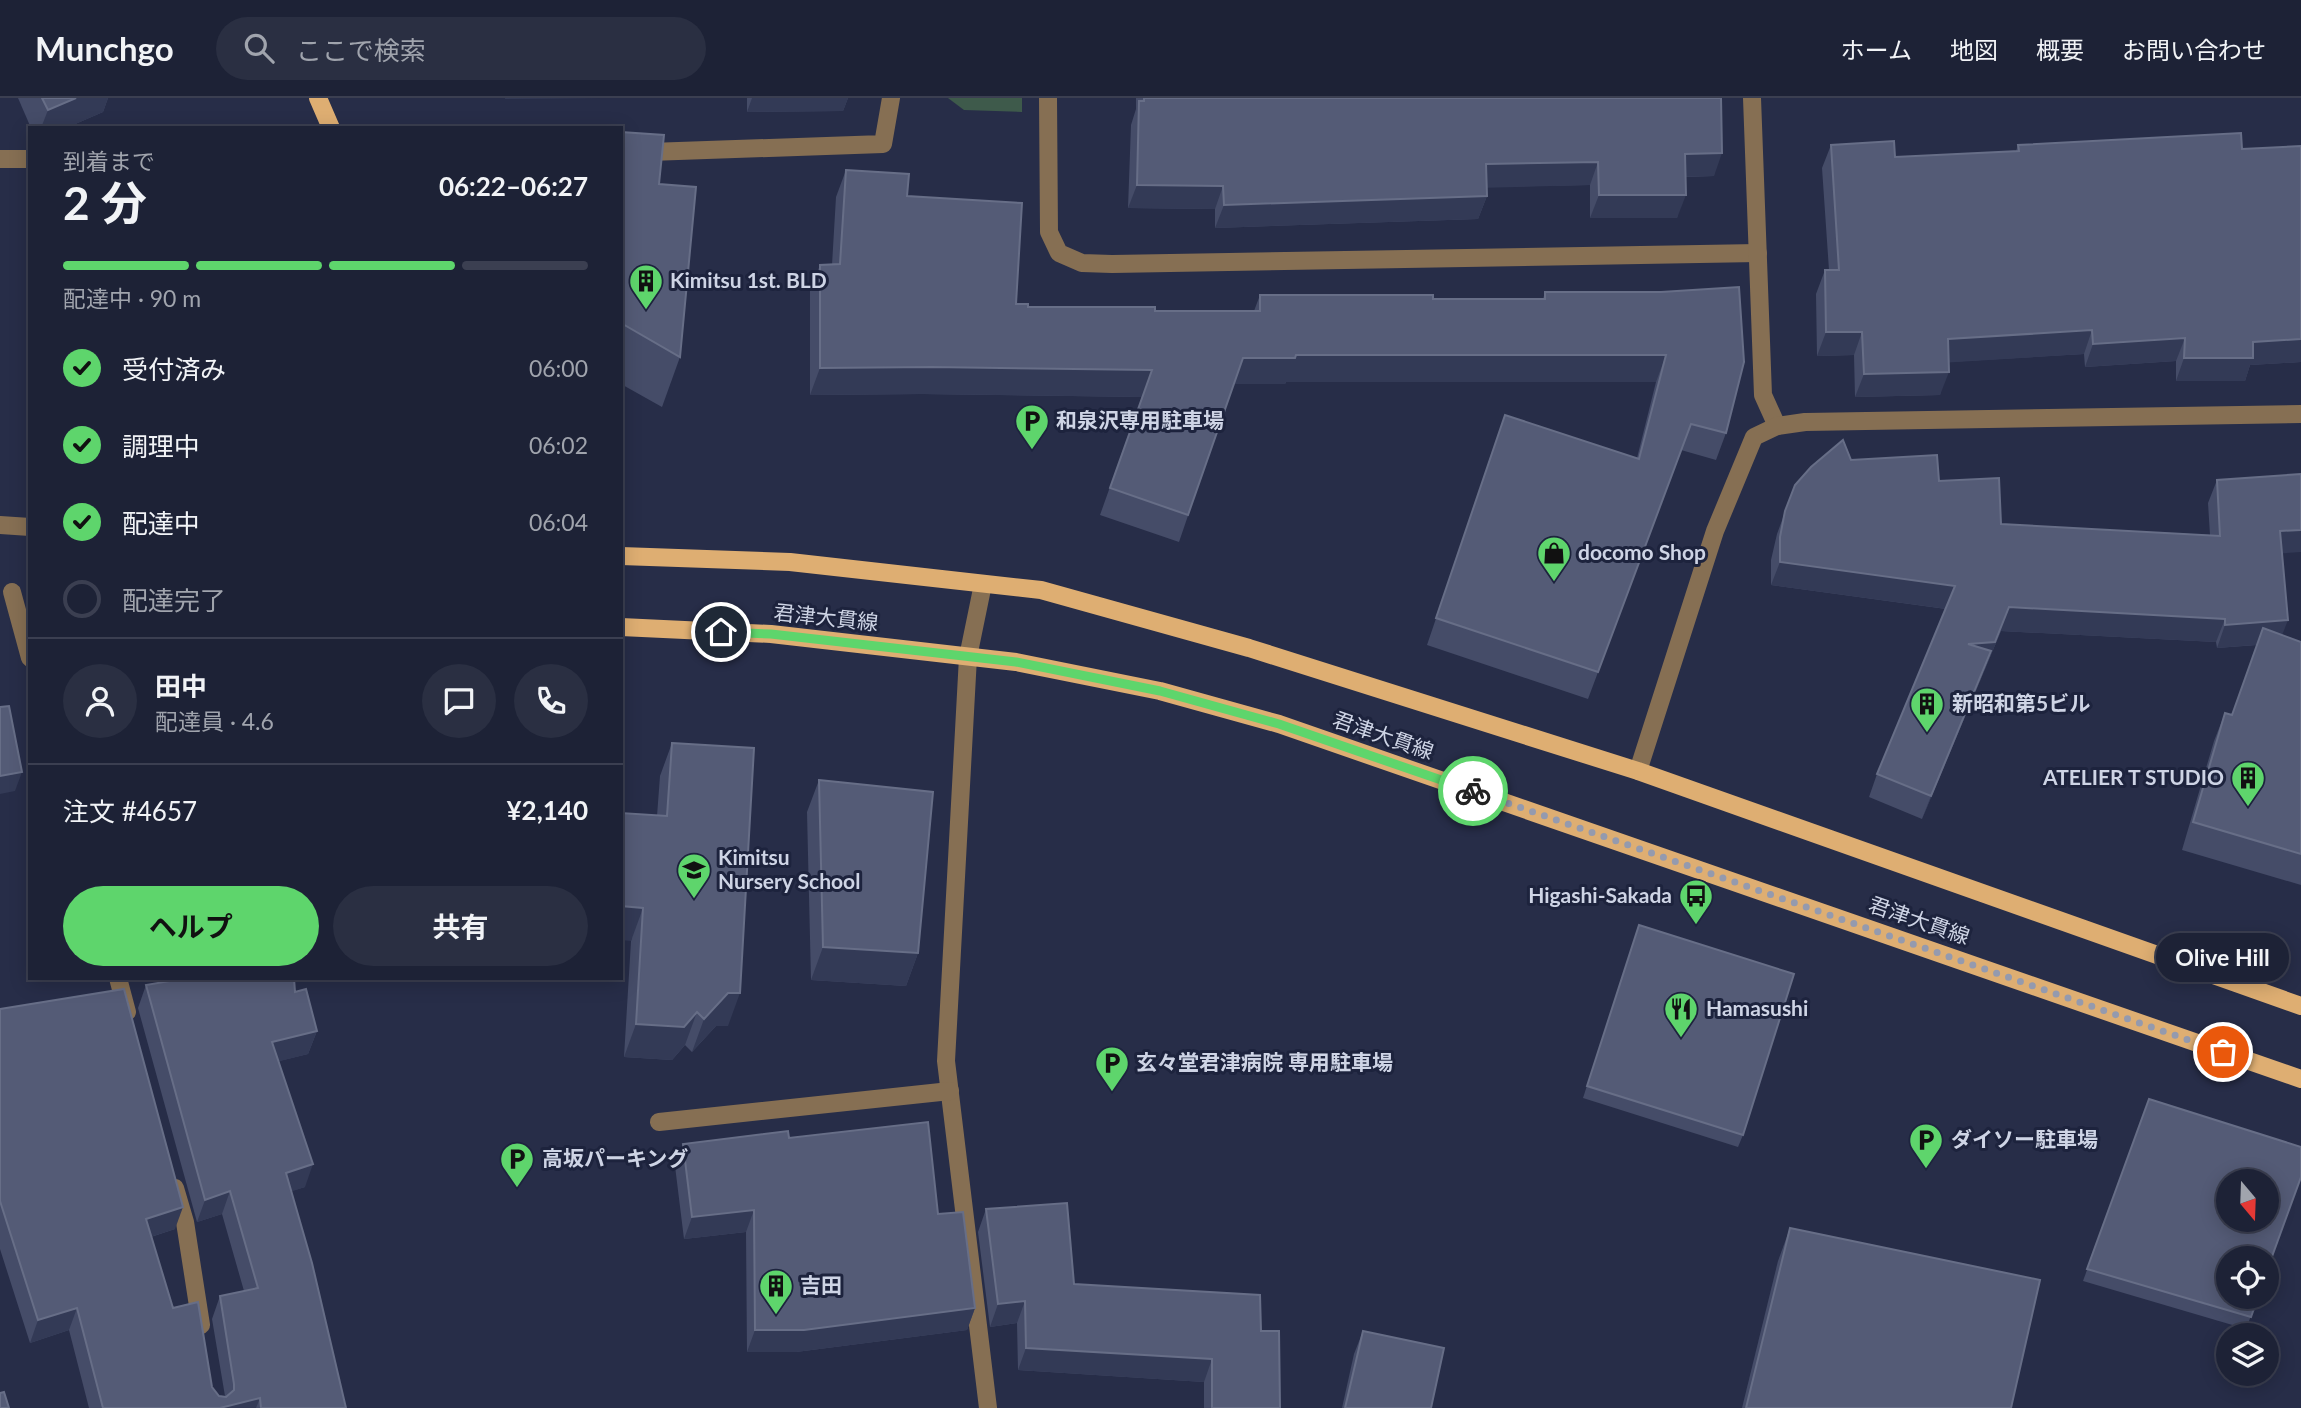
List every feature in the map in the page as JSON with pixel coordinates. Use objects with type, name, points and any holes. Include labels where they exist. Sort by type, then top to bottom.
[{"type":"main road","points":[[318,98],[330,126]]},
{"type":"main road","name":"君津大貫線","points":[[623,555],[790,562],[1041,590],[1249,648],[1638,771],[2301,1006]]},
{"type":"main road","name":"君津大貫線","points":[[623,627],[771,634],[1016,662],[1160,691],[1279,724],[2301,1079]]},
{"type":"street","points":[[623,153],[883,144],[891,98]]},
{"type":"street","points":[[1048,98],[1049,232],[1059,253],[1082,263],[1758,253]]},
{"type":"street","points":[[1752,98],[1763,395],[1777,426]]},
{"type":"street","points":[[0,159],[28,159]]},
{"type":"street","points":[[1638,771],[1715,531],[1754,438],[1777,426],[1805,422],[2301,414]]},
{"type":"street","points":[[0,525],[28,527]]},
{"type":"street","points":[[983,584],[968,657],[946,1061],[988,1408]]},
{"type":"street","points":[[14,592],[28,650]]},
{"type":"street","points":[[119,980],[132,1030]]},
{"type":"street","points":[[659,1122],[950,1091]]},
{"type":"street","points":[[171,1171],[185,1222],[204,1342]]},
{"type":"green space","points":[[948,98],[1022,98],[1022,112],[964,110]]},
{"type":"building","points":[[42,98],[76,98],[48,110]]},
{"type":"building","points":[[1144,98],[1721,98],[1722,153],[1685,154],[1686,195],[1599,195],[1598,162],[1486,164],[1487,196],[1224,205],[1223,186],[1137,185],[1139,101],[1144,101]]},
{"type":"building","points":[[623,132],[664,135],[659,184],[696,187],[680,357],[623,324]]},
{"type":"building","points":[[2241,133],[2242,149],[2301,146],[2301,339],[2253,342],[2253,358],[2184,358],[2185,338],[2093,344],[2092,330],[1948,339],[1949,372],[1864,374],[1862,332],[1826,332],[1825,270],[1839,270],[1831,145],[1894,141],[1895,157],[2019,151],[2018,145]]},
{"type":"building","points":[[846,170],[909,174],[907,196],[1022,203],[1016,304],[1028,304],[1028,307],[1155,307],[1155,311],[1260,311],[1260,295],[1433,295],[1433,299],[1545,299],[1545,292],[1661,292],[1739,287],[1744,362],[1726,433],[1691,424],[1598,672],[1436,618],[1505,415],[1639,459],[1666,355],[1296,355],[1295,358],[1243,358],[1188,515],[1110,488],[1152,370],[820,368],[820,265],[840,264]]},
{"type":"building","points":[[1843,440],[1851,460],[1937,455],[1939,481],[1999,478],[2001,524],[2220,536],[2217,480],[2301,474],[2301,530],[2280,531],[2288,620],[2225,625],[2225,619],[2009,607],[1995,642],[1968,644],[1991,651],[1931,796],[1877,774],[1955,586],[1780,562],[1780,537],[1785,511],[1795,485],[1811,467]]},
{"type":"building","points":[[2263,628],[2301,642],[2301,854],[2193,822],[2225,713],[2232,715]]},
{"type":"building","points":[[9,706],[22,772],[0,776],[0,707]]},
{"type":"building","points":[[672,743],[754,748],[740,993],[728,993],[704,1019],[697,1012],[684,1027],[636,1024],[643,908],[623,906],[623,813],[667,816]]},
{"type":"building","points":[[819,780],[933,792],[918,953],[823,947]]},
{"type":"building","points":[[1639,925],[1794,974],[1743,1135],[1587,1086]]},
{"type":"building","points":[[294,980],[295,992],[306,989],[317,1031],[272,1042],[313,1164],[286,1173],[312,1263],[346,1408],[261,1408],[260,1398],[220,1408],[103,1408],[77,1308],[38,1320],[0,1201],[0,1009],[124,989],[183,1207],[146,1219],[173,1308],[198,1302],[212,1387],[219,1396],[226,1397],[234,1390],[220,1296],[258,1288],[230,1191],[205,1200],[146,985],[170,981]]},
{"type":"building","points":[[2149,1099],[2301,1147],[2301,1177],[2276,1246],[2216,1246],[2216,1307],[2087,1269]]},
{"type":"building","points":[[928,1122],[938,1214],[963,1212],[975,1308],[804,1330],[755,1330],[754,1210],[692,1217],[683,1144],[788,1131],[789,1138]]},
{"type":"building","points":[[1067,1203],[1074,1284],[1260,1295],[1261,1331],[1279,1331],[1280,1408],[1212,1408],[1212,1359],[1026,1348],[1025,1301],[998,1304],[986,1209]]},
{"type":"building","points":[[1790,1228],[2040,1280],[2011,1408],[1746,1408]]},
{"type":"building","points":[[2224,1309],[2254,1309],[2251,1317]]},
{"type":"building","points":[[1363,1331],[1444,1348],[1431,1408],[1345,1408]]},
{"type":"building","points":[[4,1392],[9,1408],[0,1408],[0,1393]]},
{"type":"way so far","points":[[1473,791],[2223,1052]]},
{"type":"place","name":"Kimitsu 1st. BLD","points":[[646,311]]},
{"type":"place","name":"和泉沢専用駐車場","points":[[1032,451]]},
{"type":"place","name":"docomo Shop","points":[[1554,583]]},
{"type":"place","name":"新昭和第5ビル","points":[[1927,734]]},
{"type":"place","name":"ATELIER T STUDIO","points":[[2248,808]]},
{"type":"place","name":"Kimitsu Nursery School","points":[[694,900]]},
{"type":"place","name":"Higashi-Sakada","points":[[1696,926]]},
{"type":"place","name":"Hamasushi","points":[[1681,1039]]},
{"type":"place","name":"Olive Hill","points":[[2223,1052]]},
{"type":"place","name":"玄々堂君津病院 専用駐車場","points":[[1112,1093]]},
{"type":"place","name":"ダイソー駐車場","points":[[1926,1170]]},
{"type":"place","name":"高坂パーキング","points":[[517,1189]]},
{"type":"place","name":"吉田","points":[[776,1316]]},
{"type":"route","points":[[721,632],[771,634],[1016,662],[1160,691],[1279,724],[1473,791]]}]
